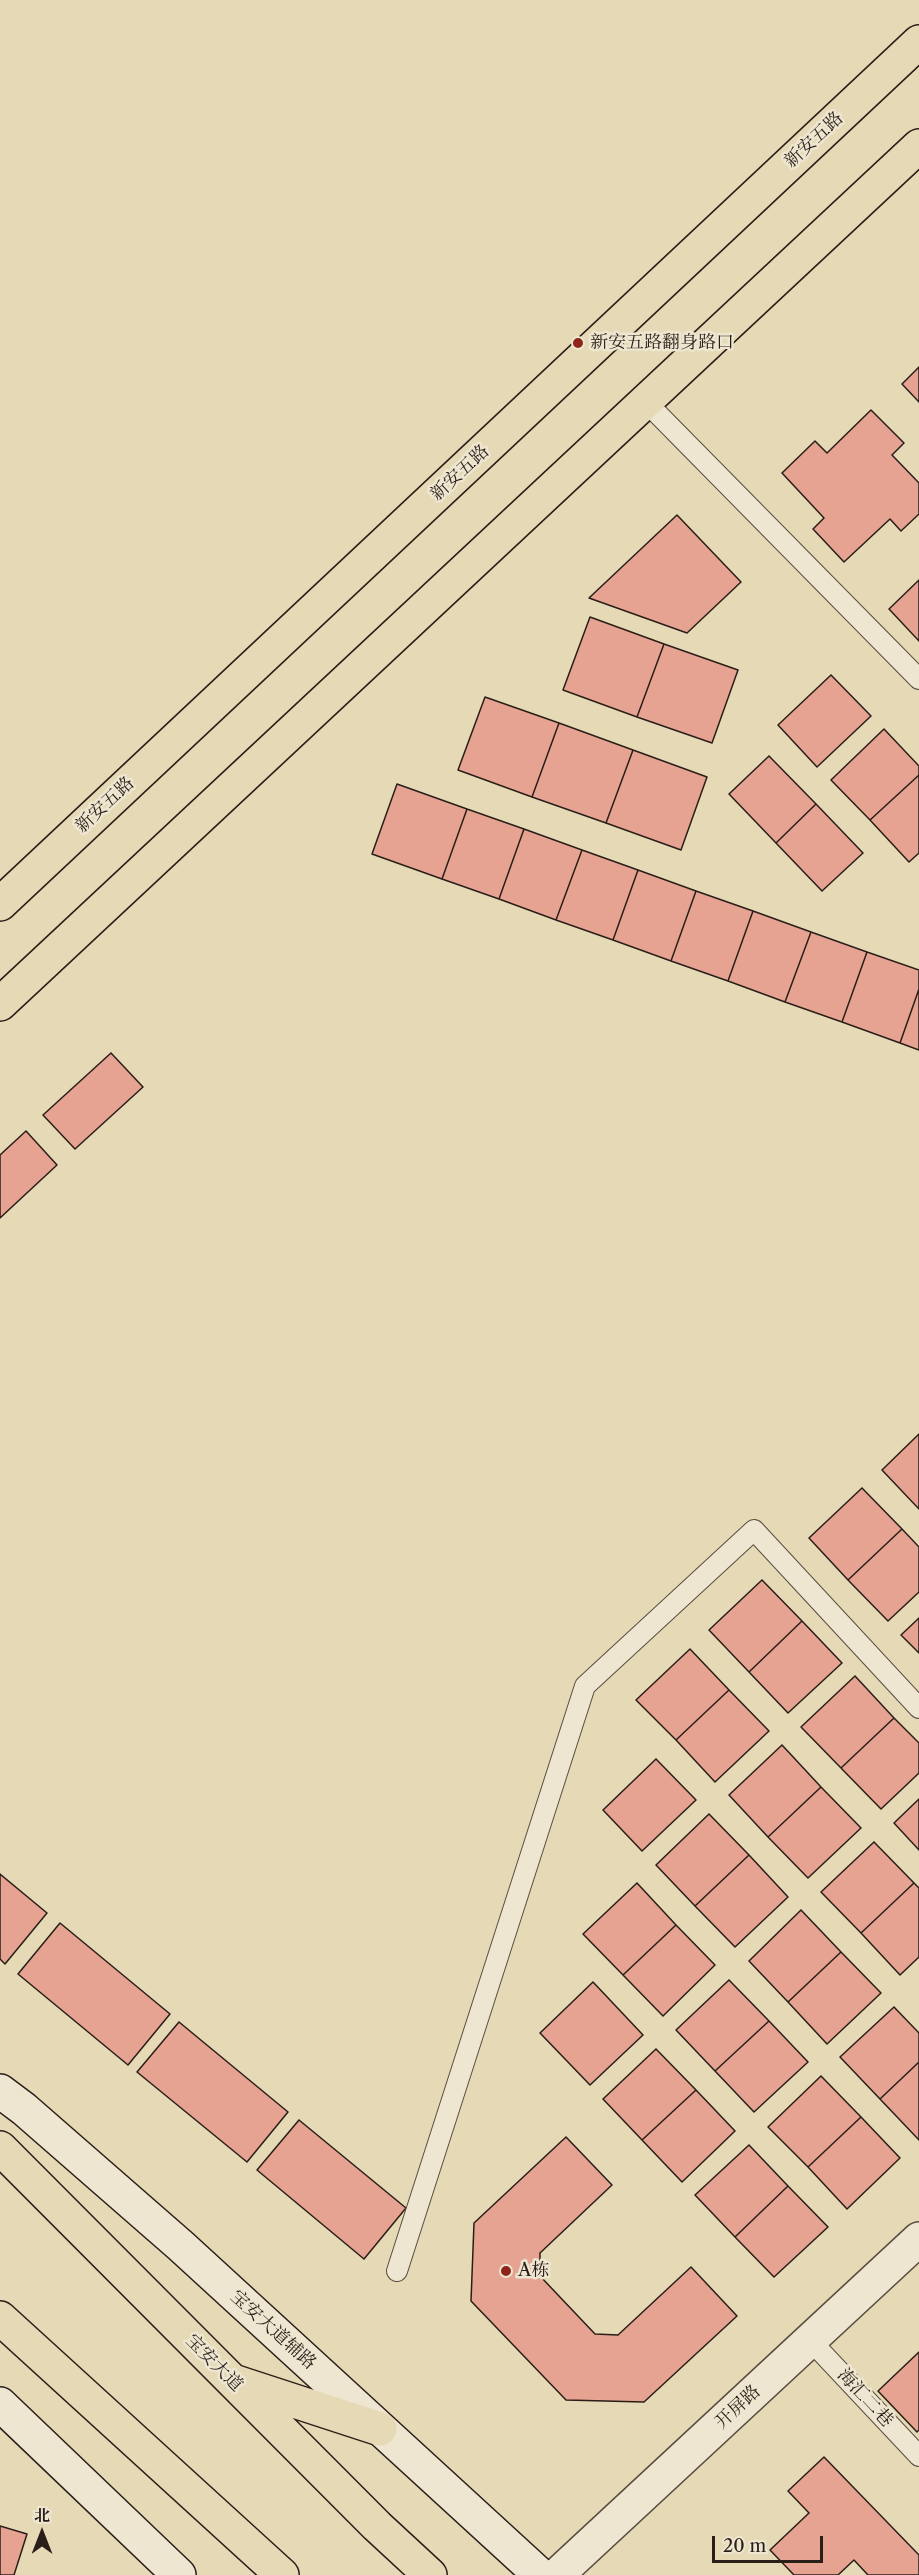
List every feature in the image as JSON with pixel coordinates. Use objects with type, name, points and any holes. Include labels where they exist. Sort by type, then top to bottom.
[{"type":"main road","name":"新安五路","points":[[0,904],[919,42]]},
{"type":"main road","points":[[0,1004],[919,146]]},
{"type":"main road","name":"宝安大道辅路","points":[[0,2091],[24,2109],[181,2247],[540,2575]]},
{"type":"main road","name":"宝安大道","points":[[0,2148],[377,2526],[430,2575]]},
{"type":"main road","name":"开屏路","points":[[557,2575],[919,2239]]},
{"type":"main road","points":[[0,2318],[282,2575]]},
{"type":"main road","points":[[232,2381],[380,2429]]},
{"type":"main road","points":[[0,2404],[179,2575]]},
{"type":"lane","points":[[645,401],[919,680]]},
{"type":"lane","points":[[398,2271],[585,1686],[754,1530],[919,1708]]},
{"type":"lane","name":"海汇二巷","points":[[810,2340],[919,2456]]},
{"type":"building","points":[[919,367],[919,402],[902,384]]},
{"type":"building","points":[[871,410],[904,443],[892,455],[919,483],[919,514],[901,531],[890,519],[844,562],[813,529],[824,518],[782,473],[815,441],[827,453]]},
{"type":"building","points":[[677,515],[741,582],[687,633],[589,598]]},
{"type":"building","points":[[919,580],[919,641],[889,609]]},
{"type":"building","points":[[590,617],[664,644],[637,717],[563,690]]},
{"type":"building","points":[[664,644],[738,670],[712,743],[637,717]]},
{"type":"building","points":[[831,675],[871,716],[817,767],[778,725]]},
{"type":"building","points":[[485,697],[559,723],[532,797],[458,770]]},
{"type":"building","points":[[559,723],[633,750],[606,823],[532,797]]},
{"type":"building","points":[[884,729],[919,766],[919,775],[870,820],[831,780]]},
{"type":"building","points":[[633,750],[707,777],[681,850],[606,823]]},
{"type":"building","points":[[769,756],[816,804],[776,843],[729,794]]},
{"type":"building","points":[[919,775],[919,853],[909,862],[870,820]]},
{"type":"building","points":[[397,784],[467,809],[442,879],[372,854]]},
{"type":"building","points":[[816,804],[863,853],[822,891],[776,843]]},
{"type":"building","points":[[467,809],[524,829],[499,899],[442,879]]},
{"type":"building","points":[[524,829],[582,850],[556,920],[499,899]]},
{"type":"building","points":[[582,850],[638,870],[613,940],[556,920]]},
{"type":"building","points":[[638,870],[696,891],[671,961],[613,940]]},
{"type":"building","points":[[696,891],[753,911],[728,981],[671,961]]},
{"type":"building","points":[[753,911],[811,932],[785,1002],[728,981]]},
{"type":"building","points":[[811,932],[867,952],[842,1022],[785,1002]]},
{"type":"building","points":[[867,952],[919,970],[919,989],[900,1043],[842,1022]]},
{"type":"building","points":[[919,989],[919,1050],[900,1043]]},
{"type":"building","points":[[111,1053],[143,1087],[75,1149],[43,1115]]},
{"type":"building","points":[[26,1131],[57,1165],[0,1218],[0,1155]]},
{"type":"building","points":[[919,1434],[919,1509],[882,1470]]},
{"type":"building","points":[[862,1488],[902,1529],[848,1580],[809,1538]]},
{"type":"building","points":[[902,1529],[919,1547],[919,1592],[888,1621],[848,1580]]},
{"type":"building","points":[[762,1580],[802,1621],[749,1672],[709,1630]]},
{"type":"building","points":[[919,1618],[919,1653],[901,1635]]},
{"type":"building","points":[[802,1621],[842,1663],[788,1713],[749,1672]]},
{"type":"building","points":[[690,1649],[729,1690],[676,1740],[636,1700]]},
{"type":"building","points":[[855,1676],[894,1718],[841,1768],[801,1727]]},
{"type":"building","points":[[729,1690],[769,1731],[715,1782],[676,1740]]},
{"type":"building","points":[[894,1718],[919,1743],[919,1773],[881,1809],[841,1768]]},
{"type":"building","points":[[782,1745],[821,1787],[768,1837],[729,1795]]},
{"type":"building","points":[[656,1759],[696,1800],[642,1851],[603,1810]]},
{"type":"building","points":[[821,1787],[861,1828],[808,1878],[768,1837]]},
{"type":"building","points":[[919,1799],[919,1850],[894,1823]]},
{"type":"building","points":[[709,1814],[749,1855],[695,1906],[656,1865]]},
{"type":"building","points":[[874,1842],[914,1883],[861,1933],[821,1892]]},
{"type":"building","points":[[749,1855],[788,1897],[735,1947],[695,1906]]},
{"type":"building","points":[[0,1874],[47,1913],[5,1964],[0,1959]]},
{"type":"building","points":[[637,1883],[676,1925],[623,1975],[583,1934]]},
{"type":"building","points":[[914,1883],[919,1888],[919,1957],[900,1975],[861,1933]]},
{"type":"building","points":[[801,1910],[841,1952],[788,2002],[749,1961]]},
{"type":"building","points":[[60,1923],[170,2014],[128,2065],[18,1974]]},
{"type":"building","points":[[676,1925],[715,1965],[663,2016],[623,1975]]},
{"type":"building","points":[[841,1952],[881,1993],[827,2044],[788,2002]]},
{"type":"building","points":[[729,1980],[769,2021],[715,2071],[676,2030]]},
{"type":"building","points":[[593,1982],[643,2035],[590,2085],[540,2033]]},
{"type":"building","points":[[894,2007],[919,2033],[919,2062],[880,2099],[840,2057]]},
{"type":"building","points":[[769,2021],[808,2062],[754,2112],[715,2071]]},
{"type":"building","points":[[179,2022],[288,2112],[247,2162],[137,2072]]},
{"type":"building","points":[[656,2049],[696,2090],[642,2140],[603,2099]]},
{"type":"building","points":[[919,2062],[919,2140],[880,2099]]},
{"type":"building","points":[[821,2076],[861,2117],[808,2167],[768,2127]]},
{"type":"building","points":[[696,2090],[735,2131],[682,2182],[642,2140]]},
{"type":"building","points":[[861,2117],[900,2158],[847,2209],[808,2167]]},
{"type":"building","points":[[299,2120],[406,2208],[364,2259],[257,2170]]},
{"type":"building","name":"A栋","points":[[566,2137],[612,2185],[540,2253],[540,2276],[595,2334],[618,2335],[691,2267],[737,2316],[644,2402],[566,2400],[471,2301],[474,2223]]},
{"type":"building","points":[[749,2145],[788,2186],[735,2237],[695,2195]]},
{"type":"building","points":[[788,2186],[828,2227],[774,2277],[735,2237]]},
{"type":"building","points":[[919,2352],[919,2430],[917,2432],[878,2391]]},
{"type":"building","points":[[824,2457],[919,2555],[919,2575],[868,2575],[854,2560],[838,2575],[794,2575],[770,2550],[809,2513],[788,2491]]},
{"type":"building","points":[[0,2526],[27,2534],[14,2575],[0,2575]]},
{"type":"place","name":"新安五路翻身路口","points":[[578,343]]},
{"type":"place","name":"A栋","points":[[506,2271]]}]
